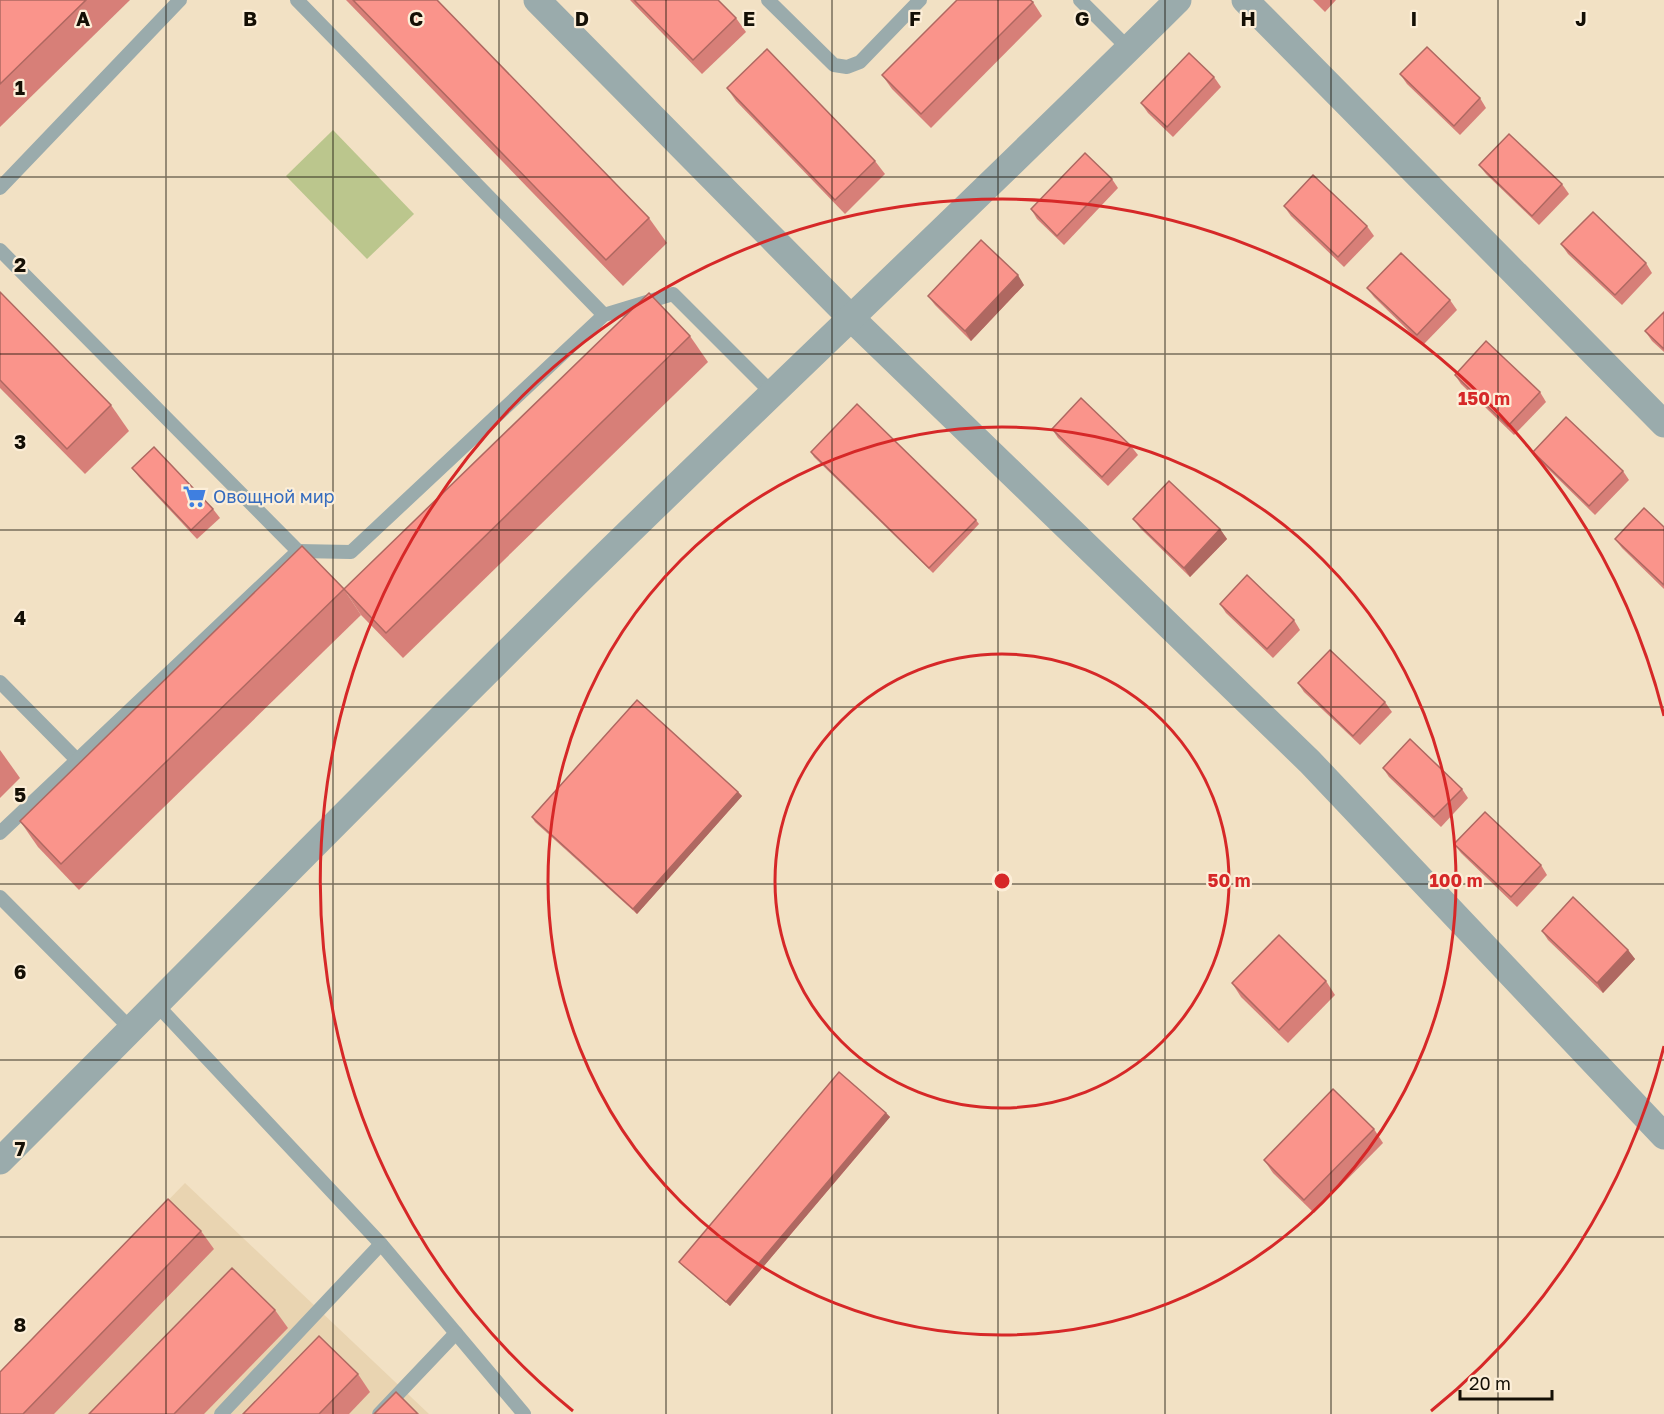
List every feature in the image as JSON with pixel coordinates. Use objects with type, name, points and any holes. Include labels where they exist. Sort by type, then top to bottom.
[{"type":"street","points":[[537,0],[850,317],[1310,762],[1664,1136]]},
{"type":"street","points":[[0,1161],[584,576],[1179,0]]},
{"type":"street","points":[[1245,0],[1664,424]]},
{"type":"lane","points":[[0,188],[180,0]]},
{"type":"lane","points":[[297,0],[604,315]]},
{"type":"lane","points":[[768,0],[834,65],[847,68],[860,62],[920,0]]},
{"type":"lane","points":[[1080,0],[1129,49]]},
{"type":"lane","points":[[0,250],[298,551],[351,552],[604,315],[673,294],[772,393]]},
{"type":"lane","points":[[0,833],[298,551]]},
{"type":"lane","points":[[0,682],[77,760]]},
{"type":"lane","points":[[0,897],[132,1030]]},
{"type":"lane","points":[[157,1005],[381,1244],[524,1414]]},
{"type":"lane","points":[[221,1414],[381,1244]]},
{"type":"lane","points":[[379,1414],[456,1333]]},
{"type":"shaded area","points":[[185,1183],[429,1414],[0,1414],[0,1373]]},
{"type":"green space","points":[[333,130],[414,214],[367,259],[286,176]]},
{"type":"building","points":[[0,0],[86,0],[0,84]]},
{"type":"building","points":[[353,0],[437,0],[649,218],[606,260]]},
{"type":"building","points":[[634,0],[718,0],[736,18],[693,60]]},
{"type":"building","points":[[957,0],[1030,0],[1033,2],[921,114],[882,75]]},
{"type":"building","points":[[1427,47],[1480,98],[1454,126],[1400,74]]},
{"type":"building","points":[[767,49],[875,161],[835,200],[727,88]]},
{"type":"building","points":[[1189,53],[1214,77],[1167,127],[1141,103]]},
{"type":"building","points":[[1509,134],[1562,184],[1532,216],[1479,165]]},
{"type":"building","points":[[1085,153],[1112,179],[1057,236],[1031,209]]},
{"type":"building","points":[[1313,175],[1367,226],[1338,257],[1284,206]]},
{"type":"building","points":[[1593,212],[1646,263],[1615,295],[1561,244]]},
{"type":"building","points":[[981,240],[1018,275],[965,331],[928,296]]},
{"type":"building","points":[[1401,253],[1450,300],[1417,335],[1367,288]]},
{"type":"building","points":[[0,292],[111,405],[67,449],[0,380]]},
{"type":"building","points":[[649,293],[690,336],[386,633],[344,589]]},
{"type":"building","points":[[1664,312],[1664,349],[1645,331]]},
{"type":"building","points":[[1486,341],[1540,392],[1508,426],[1455,375]]},
{"type":"building","points":[[1081,398],[1131,446],[1102,477],[1052,429]]},
{"type":"building","points":[[857,404],[976,520],[929,568],[811,452]]},
{"type":"building","points":[[1566,417],[1623,471],[1589,506],[1533,452]]},
{"type":"building","points":[[154,447],[213,509],[191,530],[132,468]]},
{"type":"building","points":[[1169,481],[1220,529],[1184,568],[1133,519]]},
{"type":"building","points":[[1644,508],[1664,527],[1664,585],[1615,539]]},
{"type":"building","points":[[302,546],[344,589],[61,864],[20,821]]},
{"type":"building","points":[[1247,575],[1294,620],[1267,649],[1220,604]]},
{"type":"building","points":[[1330,650],[1385,702],[1353,736],[1298,683]]},
{"type":"building","points":[[637,700],[738,792],[633,909],[532,817]]},
{"type":"building","points":[[1410,739],[1462,789],[1434,817],[1383,768]]},
{"type":"building","points":[[1485,812],[1541,865],[1511,897],[1454,844]]},
{"type":"building","points":[[1573,897],[1628,950],[1597,983],[1542,931]]},
{"type":"building","points":[[1279,935],[1326,981],[1279,1030],[1232,983]]},
{"type":"building","points":[[839,1072],[886,1113],[726,1302],[679,1262]]},
{"type":"building","points":[[1333,1089],[1374,1129],[1304,1200],[1264,1160]]},
{"type":"building","points":[[168,1199],[201,1231],[23,1414],[0,1414],[0,1372]]},
{"type":"building","points":[[232,1268],[275,1310],[174,1414],[89,1414]]},
{"type":"building","points":[[319,1336],[358,1374],[319,1414],[243,1414]]},
{"type":"building","points":[[396,1392],[418,1414],[374,1414]]},
{"type":"place","name":"Овощной мир","points":[[195,496]]}]
